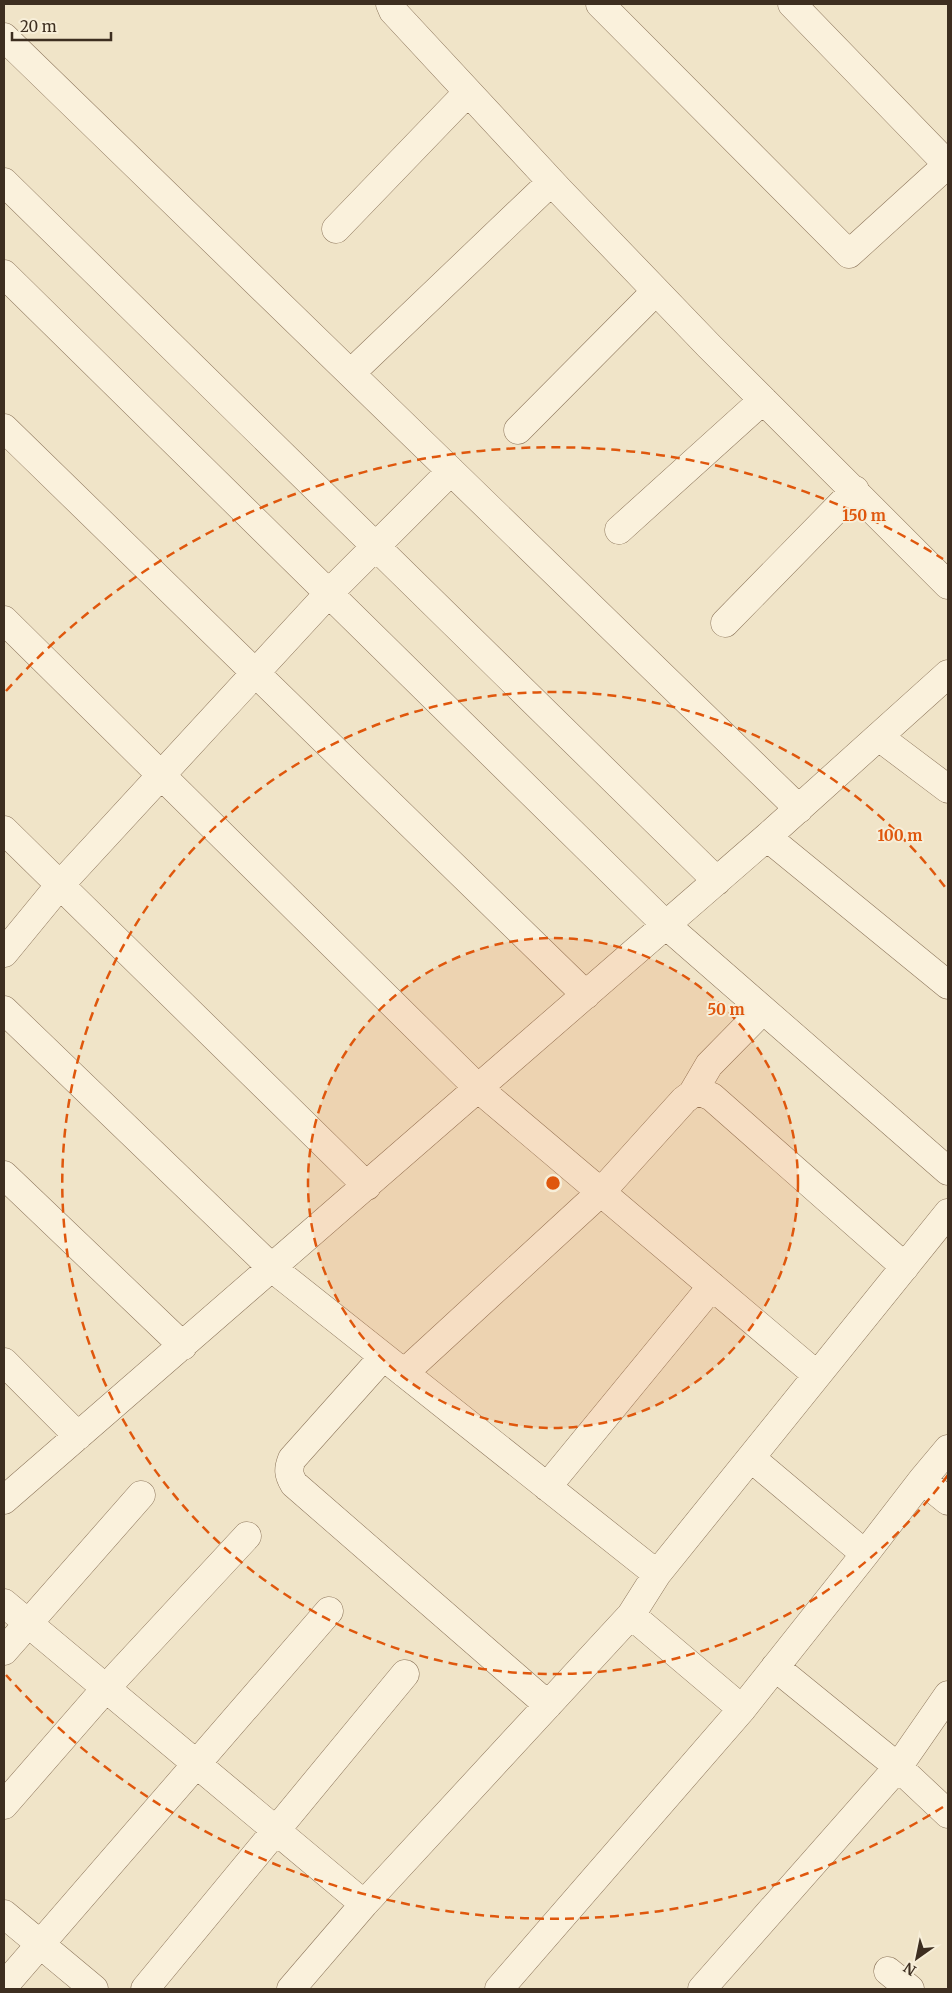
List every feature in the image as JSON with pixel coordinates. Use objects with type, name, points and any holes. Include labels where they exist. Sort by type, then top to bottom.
[{"type":"street","points":[[390,4],[392,11],[551,182],[763,400],[948,585]]},
{"type":"street","points":[[600,4],[848,254],[948,164],[792,4]]},
{"type":"street","points":[[4,37],[452,471],[798,810]]},
{"type":"street","points":[[336,229],[468,92]]},
{"type":"street","points":[[4,182],[717,881]]},
{"type":"street","points":[[351,373],[551,182]]},
{"type":"street","points":[[4,274],[666,925],[948,1171]]},
{"type":"street","points":[[518,430],[656,291]]},
{"type":"street","points":[[619,530],[763,400]]},
{"type":"street","points":[[4,428],[586,995]]},
{"type":"street","points":[[4,953],[59,886],[329,593],[452,471]]},
{"type":"street","points":[[725,623],[855,490]]},
{"type":"street","points":[[4,620],[478,1089],[817,1375]]},
{"type":"street","points":[[4,1500],[767,838],[948,674]]},
{"type":"street","points":[[879,737],[948,789]]},
{"type":"street","points":[[4,830],[367,1186]]},
{"type":"street","points":[[767,838],[948,985]]},
{"type":"street","points":[[4,1010],[272,1268],[658,1574]]},
{"type":"street","points":[[548,1705],[294,1484],[288,1475],[289,1468],[292,1459],[394,1365],[601,1192],[684,1100],[692,1094],[709,1065],[763,1010]]},
{"type":"street","points":[[692,1094],[701,1092],[712,1096],[905,1267]]},
{"type":"street","points":[[4,1175],[182,1346]]},
{"type":"street","points":[[291,1989],[364,1904],[630,1615],[658,1574],[948,1213]]},
{"type":"street","points":[[547,1486],[712,1286]]},
{"type":"street","points":[[4,1362],[78,1436]]},
{"type":"street","points":[[499,1989],[742,1709],[948,1449]]},
{"type":"street","points":[[750,1458],[865,1554]]},
{"type":"street","points":[[922,1480],[948,1501]]},
{"type":"street","points":[[4,1651],[142,1495]]},
{"type":"street","points":[[4,1806],[106,1688],[247,1536]]},
{"type":"street","points":[[4,1604],[364,1904]]},
{"type":"street","points":[[4,1986],[329,1611]]},
{"type":"street","points":[[630,1615],[742,1709]]},
{"type":"street","points":[[775,1667],[898,1767],[948,1814]]},
{"type":"street","points":[[145,1989],[405,1674]]},
{"type":"street","points":[[702,1989],[898,1767],[948,1695]]},
{"type":"street","points":[[4,1914],[94,1989]]},
{"type":"street","points":[[888,1971],[910,1989]]}]
